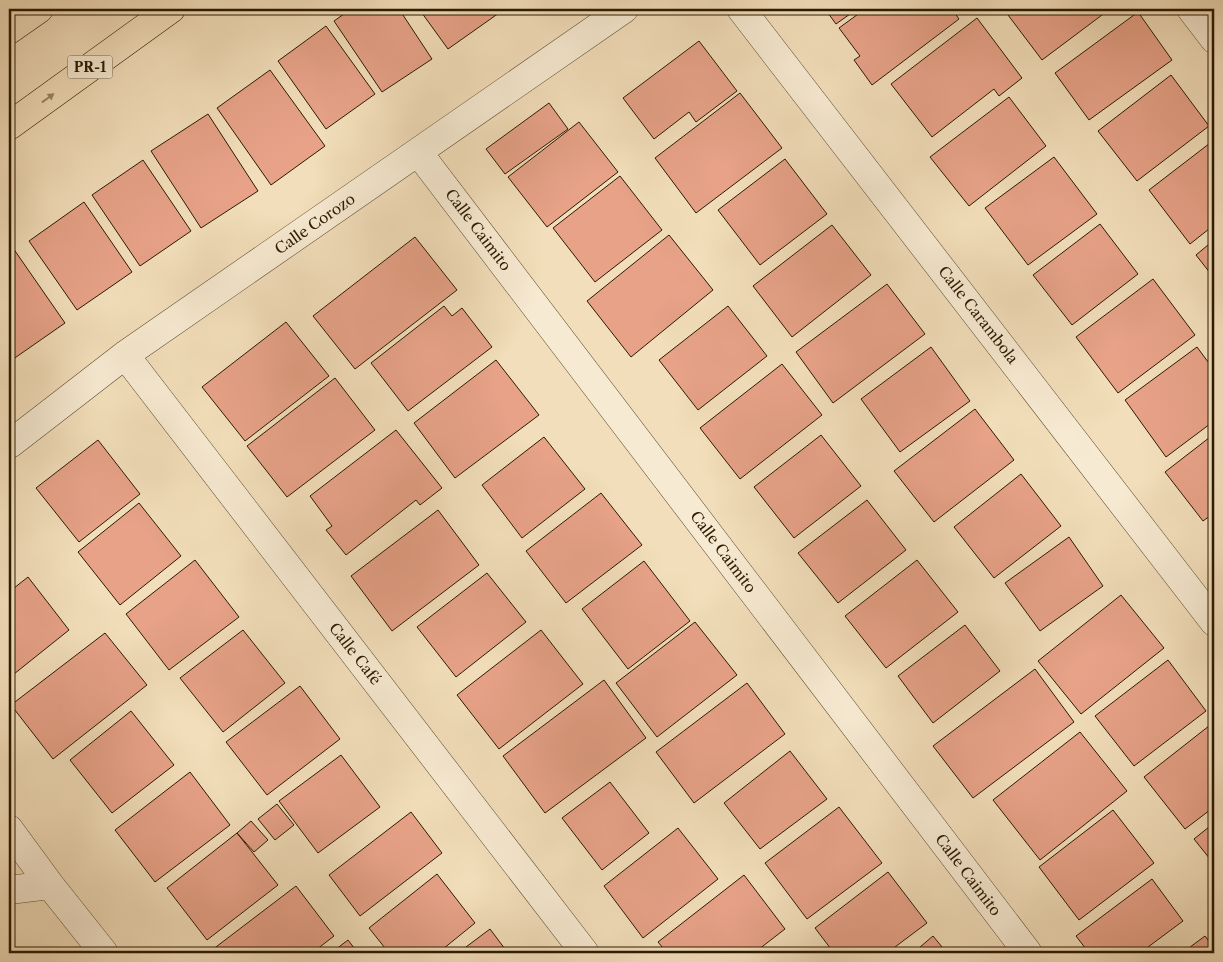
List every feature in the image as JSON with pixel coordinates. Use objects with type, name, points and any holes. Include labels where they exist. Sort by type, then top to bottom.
[{"type":"highway","points":[[9,30],[39,9]]},
{"type":"highway","name":"PR-1","points":[[9,126],[172,9]]},
{"type":"street","name":"Calle Corozo","points":[[10,444],[126,356],[624,9]]},
{"type":"street","name":"Calle Carambola","points":[[741,9],[1214,622]]},
{"type":"street","points":[[1191,9],[1214,39]]},
{"type":"street","name":"Calle Caimito","points":[[418,152],[1028,953]]},
{"type":"street","name":"Calle Café","points":[[126,356],[584,953]]},
{"type":"street","points":[[9,829],[50,885],[104,953]]},
{"type":"street","points":[[9,890],[50,885]]},
{"type":"building","points":[[351,9],[399,9],[432,59],[382,92],[334,21]]},
{"type":"building","points":[[419,9],[496,9],[499,13],[448,49]]},
{"type":"building","points":[[825,9],[857,9],[836,24]]},
{"type":"building","points":[[865,9],[870,14],[877,9],[952,9],[959,19],[872,85],[854,60],[860,56],[839,28]]},
{"type":"building","points":[[1016,9],[1110,9],[1042,60],[1008,15]]},
{"type":"building","points":[[1138,12],[1172,60],[1089,120],[1055,73]]},
{"type":"building","points":[[977,18],[1022,78],[999,96],[994,89],[932,137],[891,84]]},
{"type":"building","points":[[326,26],[375,94],[326,129],[278,61]]},
{"type":"building","points":[[699,41],[737,91],[696,122],[689,112],[654,139],[623,98]]},
{"type":"building","points":[[270,70],[325,146],[271,185],[217,108]]},
{"type":"building","points":[[1171,75],[1209,126],[1137,181],[1098,131]]},
{"type":"building","points":[[740,93],[782,148],[696,213],[655,158]]},
{"type":"building","points":[[1009,97],[1046,146],[969,206],[930,157]]},
{"type":"building","points":[[549,103],[568,129],[505,174],[486,149]]},
{"type":"building","points":[[208,114],[258,191],[201,228],[151,151]]},
{"type":"building","points":[[579,122],[618,172],[547,227],[508,177]]},
{"type":"building","points":[[1214,140],[1214,225],[1190,244],[1149,190]]},
{"type":"building","points":[[1054,157],[1097,214],[1028,265],[985,208]]},
{"type":"building","points":[[785,159],[827,214],[760,265],[718,210]]},
{"type":"building","points":[[143,160],[191,231],[140,266],[92,195]]},
{"type":"building","points":[[620,176],[662,230],[595,282],[553,228]]},
{"type":"building","points":[[84,202],[132,272],[77,310],[29,241]]},
{"type":"building","points":[[1100,224],[1138,274],[1072,325],[1033,275]]},
{"type":"building","points":[[832,225],[871,275],[792,337],[753,286]]},
{"type":"building","points":[[669,235],[713,290],[631,357],[587,301]]},
{"type":"building","points":[[415,237],[457,290],[355,369],[313,316]]},
{"type":"building","points":[[1214,240],[1214,278],[1196,255]]},
{"type":"building","points":[[13,248],[65,323],[9,362],[9,251]]},
{"type":"building","points":[[1153,279],[1195,335],[1118,393],[1076,337]]},
{"type":"building","points":[[887,284],[925,334],[833,403],[796,352]]},
{"type":"building","points":[[444,306],[452,316],[462,308],[492,347],[408,411],[371,363]]},
{"type":"building","points":[[728,306],[767,356],[698,410],[659,360]]},
{"type":"building","points":[[286,322],[329,376],[245,441],[202,387]]},
{"type":"building","points":[[931,347],[970,401],[900,452],[861,399]]},
{"type":"building","points":[[1197,347],[1214,370],[1214,421],[1166,457],[1125,400]]},
{"type":"building","points":[[496,360],[539,415],[455,478],[414,423]]},
{"type":"building","points":[[782,364],[822,415],[740,479],[700,428]]},
{"type":"building","points":[[335,378],[375,430],[287,497],[247,446]]},
{"type":"building","points":[[975,409],[1014,460],[934,522],[894,471]]},
{"type":"building","points":[[396,430],[442,488],[420,505],[416,500],[346,555],[326,530],[332,526],[310,496]]},
{"type":"building","points":[[1214,434],[1214,513],[1203,521],[1165,472]]},
{"type":"building","points":[[821,435],[861,486],[794,538],[754,487]]},
{"type":"building","points":[[544,437],[585,489],[522,538],[482,485]]},
{"type":"building","points":[[98,440],[140,494],[79,542],[36,488]]},
{"type":"building","points":[[1021,474],[1061,526],[994,578],[954,527]]},
{"type":"building","points":[[601,493],[642,545],[566,603],[526,551]]},
{"type":"building","points":[[867,500],[906,550],[838,603],[798,553]]},
{"type":"building","points":[[139,503],[181,556],[120,605],[78,552]]},
{"type":"building","points":[[438,510],[479,565],[392,631],[351,576]]},
{"type":"building","points":[[1069,537],[1103,586],[1040,631],[1005,583]]},
{"type":"building","points":[[9,552],[14,559],[9,563]]},
{"type":"building","points":[[195,560],[239,617],[169,670],[126,614]]},
{"type":"building","points":[[917,560],[958,612],[886,668],[845,616]]},
{"type":"building","points":[[644,561],[690,621],[628,669],[582,609]]},
{"type":"building","points":[[487,573],[526,622],[456,677],[417,627]]},
{"type":"building","points":[[28,577],[69,630],[9,678],[9,592]]},
{"type":"building","points":[[1121,595],[1164,648],[1081,714],[1038,661]]},
{"type":"building","points":[[695,622],[737,675],[657,737],[616,683]]},
{"type":"building","points":[[965,625],[1000,671],[933,723],[898,676]]},
{"type":"building","points":[[243,630],[285,683],[223,732],[180,678]]},
{"type":"building","points":[[541,630],[583,684],[499,749],[457,695]]},
{"type":"building","points":[[105,633],[147,685],[53,759],[11,705]]},
{"type":"building","points":[[1168,660],[1206,711],[1134,766],[1095,716]]},
{"type":"building","points":[[1035,669],[1074,722],[973,798],[933,746]]},
{"type":"building","points":[[604,680],[646,738],[545,813],[503,756]]},
{"type":"building","points":[[747,683],[785,734],[694,803],[656,752]]},
{"type":"building","points":[[300,686],[340,739],[267,795],[226,742]]},
{"type":"building","points":[[131,711],[174,765],[112,813],[70,760]]},
{"type":"building","points":[[1214,722],[1214,807],[1185,829],[1144,777]]},
{"type":"building","points":[[1080,732],[1127,791],[1040,860],[993,800]]},
{"type":"building","points":[[790,751],[827,799],[760,849],[724,803]]},
{"type":"building","points":[[341,755],[380,807],[318,853],[279,801]]},
{"type":"building","points":[[190,772],[230,825],[155,882],[115,830]]},
{"type":"building","points":[[610,782],[649,833],[602,870],[562,818]]},
{"type":"building","points":[[277,804],[294,825],[275,840],[258,819]]},
{"type":"building","points":[[839,807],[882,863],[807,919],[765,863]]},
{"type":"building","points":[[1113,810],[1154,863],[1079,920],[1039,867]]},
{"type":"building","points":[[411,812],[442,853],[360,916],[329,875]]},
{"type":"building","points":[[251,821],[268,840],[254,852],[237,833]]},
{"type":"building","points":[[1214,823],[1214,864],[1194,839]]},
{"type":"building","points":[[678,828],[718,879],[643,938],[604,886]]},
{"type":"building","points":[[237,833],[278,885],[207,940],[167,888]]},
{"type":"building","points":[[888,872],[927,923],[887,953],[834,953],[815,928]]},
{"type":"building","points":[[437,874],[475,923],[438,953],[389,953],[369,928]]},
{"type":"building","points":[[744,875],[785,929],[754,953],[667,953],[658,942]]},
{"type":"building","points":[[1152,879],[1183,921],[1140,953],[1089,953],[1076,936]]},
{"type":"building","points":[[296,886],[334,936],[312,953],[208,953]]},
{"type":"building","points":[[490,929],[508,953],[458,953]]},
{"type":"building","points":[[933,936],[947,953],[913,953]]},
{"type":"building","points":[[1205,936],[1214,948],[1214,953],[1182,953]]},
{"type":"building","points":[[348,940],[358,953],[331,953]]}]
